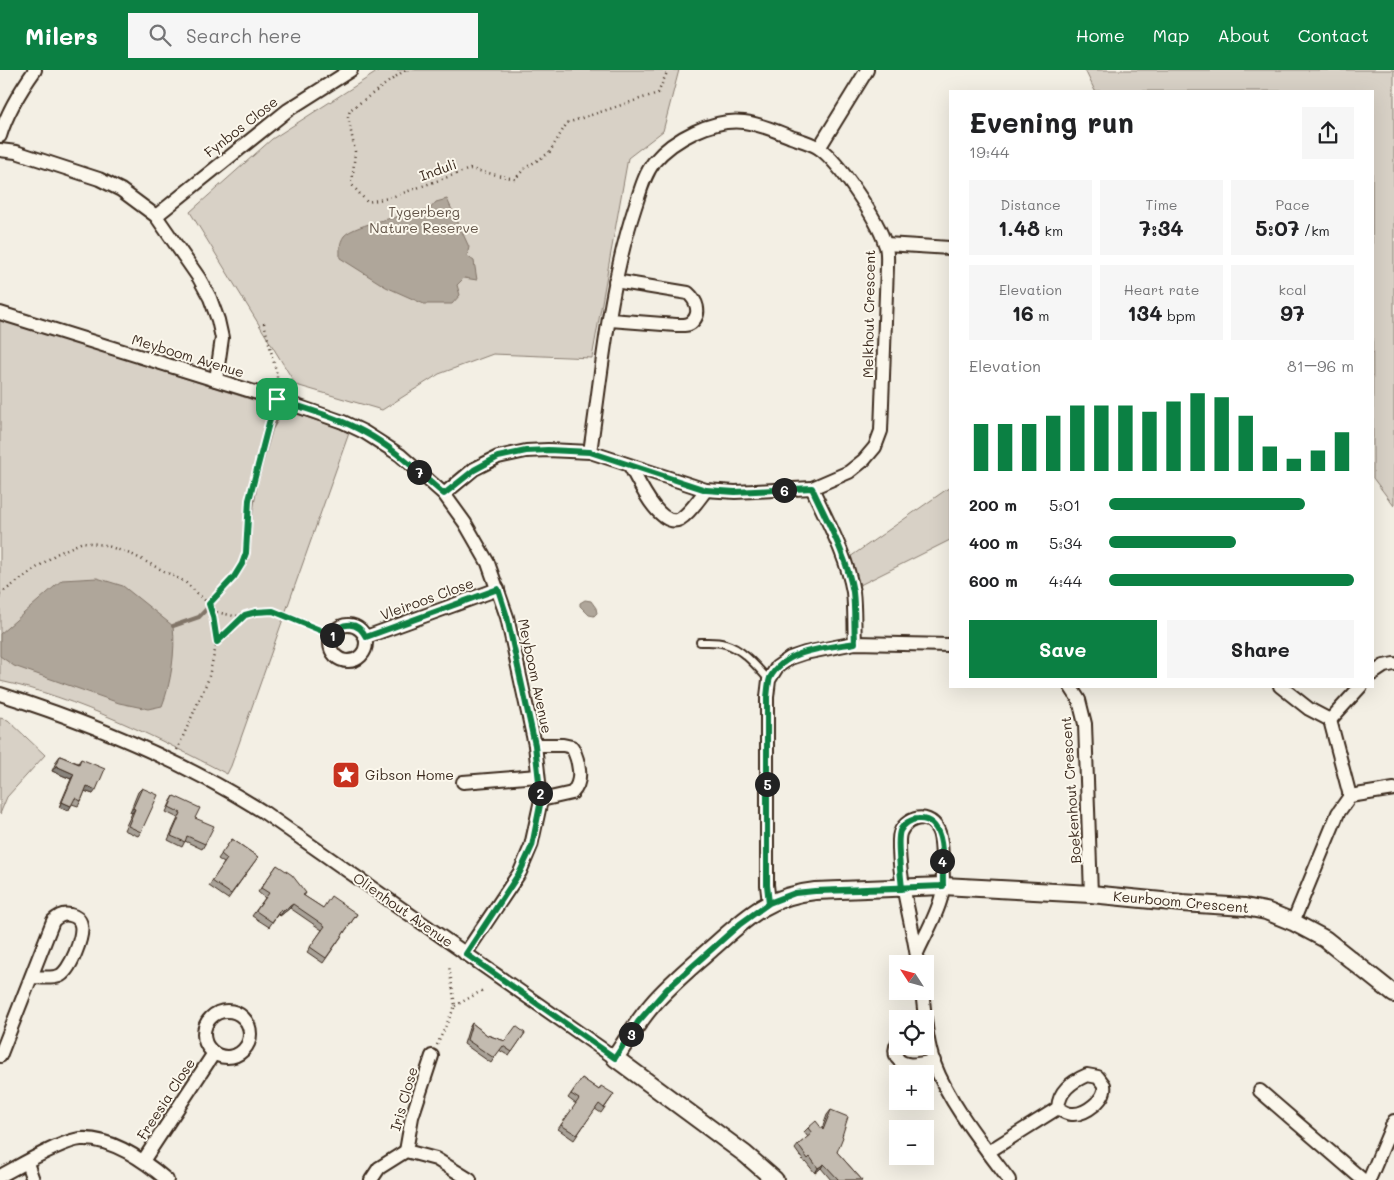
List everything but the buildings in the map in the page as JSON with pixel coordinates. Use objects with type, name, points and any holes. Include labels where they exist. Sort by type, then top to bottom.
[{"type":"street","points":[[0,136],[9,111],[35,70]]},
{"type":"street","name":"Fynbos Close","points":[[156,216],[288,110],[351,70]]},
{"type":"street","points":[[819,148],[867,70]]},
{"type":"street","name":"Melkhout Crescent","points":[[444,494],[474,470],[498,457],[526,451],[590,452],[706,490],[735,492],[812,488],[849,472],[864,460],[875,447],[881,431],[888,266],[886,244],[872,214],[852,185],[819,148],[766,127],[744,122],[722,122],[688,135],[670,146],[654,163],[643,183],[629,226],[615,281],[590,452]]},
{"type":"street","points":[[0,150],[16,152],[72,168],[99,179],[121,190],[156,216],[199,278],[210,298],[222,338],[216,380]]},
{"type":"street","points":[[886,244],[949,248]]},
{"type":"street","points":[[610,320],[676,326],[692,322],[697,314],[697,306],[694,299],[688,293],[615,281]]},
{"type":"street","name":"Meyboom Avenue","points":[[0,313],[277,399],[343,422],[364,432],[400,455],[444,494],[476,540],[488,563],[507,617],[535,745],[541,800],[532,846],[520,872],[466,954]]},
{"type":"street","points":[[630,466],[654,507],[665,519],[673,521],[680,518],[706,490]]},
{"type":"street","points":[[812,488],[844,559],[849,576],[853,594],[855,643]]},
{"type":"street","name":"Vleiroos Close","points":[[366,637],[498,589]]},
{"type":"street","points":[[346,624],[358,627],[366,637],[367,643],[363,654],[359,658],[347,661],[341,660],[332,652],[330,647],[332,635],[335,630],[346,624]]},
{"type":"street","points":[[769,903],[767,885],[767,697],[769,680],[777,667],[790,658],[805,653],[855,643],[949,645]]},
{"type":"street","points":[[1374,673],[1384,666],[1394,664]]},
{"type":"street","name":"Boekenhout Crescent","points":[[1071,688],[1079,700],[1085,724],[1091,894]]},
{"type":"street","points":[[1283,688],[1309,709],[1330,720],[1350,796]]},
{"type":"street","points":[[1330,720],[1359,688]]},
{"type":"street","name":"Olienhout Avenue","points":[[0,694],[90,725],[172,760],[213,781],[262,811],[615,1058],[745,1154],[775,1180]]},
{"type":"street","points":[[535,745],[563,744],[572,747],[579,774],[579,783],[572,793],[541,800]]},
{"type":"street","points":[[463,782],[538,776]]},
{"type":"street","points":[[1292,922],[1338,813],[1350,796],[1394,789]]},
{"type":"street","points":[[916,955],[902,889],[899,840],[900,831],[905,824],[920,818],[929,820],[938,831],[941,841],[943,886],[942,898],[918,955]]},
{"type":"street","name":"Keurboom Crescent","points":[[615,1058],[638,1022],[667,989],[740,924],[769,903],[795,893],[815,891],[943,886],[1091,894],[1246,907],[1266,911],[1325,939],[1394,994]]},
{"type":"street","points":[[0,1056],[31,977],[53,921],[58,916],[66,914],[73,915],[79,919],[82,926],[76,950],[67,970],[61,976],[55,978],[31,977]]},
{"type":"street","name":"Freesia Close","points":[[143,1161],[214,1053]]},
{"type":"street","points":[[896,1055],[903,1063],[909,1064],[934,1061]]},
{"type":"street","points":[[932,1055],[950,1096],[1008,1180]]},
{"type":"street","name":"Iris Close","points":[[406,1151],[412,1117],[432,1056]]},
{"type":"street","points":[[1260,1091],[1364,1180]]},
{"type":"street","points":[[988,1152],[1058,1108]]},
{"type":"street","points":[[1368,1180],[1394,1121]]},
{"type":"street","points":[[1,1173],[27,1163],[68,1142],[80,1139],[106,1142],[143,1161],[168,1180]]},
{"type":"street","points":[[370,1180],[379,1168],[406,1151],[420,1153],[436,1159],[470,1180]]},
{"type":"street","points":[[27,1163],[33,1180]]},
{"type":"lane","points":[[700,642],[716,642],[732,647],[750,661],[769,680]]},
{"type":"path","name":"Induli","points":[[405,70],[350,110],[348,116],[355,150],[352,185],[366,202],[389,198],[470,169],[515,180],[526,168],[549,153],[568,123],[658,93],[668,70]]},
{"type":"path","points":[[209,604],[234,577],[246,553],[249,500],[277,399],[278,375],[264,323]]},
{"type":"path","points":[[0,594],[56,554],[82,542],[105,545],[150,563],[185,582],[209,604],[215,625],[217,642],[208,680],[177,752]]},
{"type":"path","points":[[212,611],[234,616],[273,611],[332,635]]},
{"type":"path","points":[[217,642],[245,615]]},
{"type":"path","points":[[432,1056],[455,1006],[449,966]]},
{"type":"path","points":[[455,1006],[483,990]]},
{"type":"green space","name":"Tygerberg Nature Reserve","points":[[380,70],[679,70],[663,131],[628,158],[592,358],[493,354],[439,374],[382,410],[296,385],[190,212],[272,139]]},
{"type":"green space","points":[[1085,70],[1394,70],[1394,506],[1374,479],[1374,90],[1095,90]]},
{"type":"green space","points":[[0,319],[334,426],[349,433],[227,774],[145,733],[87,708],[29,688],[0,681]]},
{"type":"green space","points":[[949,488],[949,540],[860,585],[850,557]]},
{"type":"green space","points":[[0,718],[8,720],[45,755],[7,797],[0,814]]},
{"type":"shaded area","points":[[447,199],[469,247],[467,256],[474,261],[477,280],[464,278],[457,285],[460,295],[452,304],[424,304],[386,287],[340,258],[341,241],[344,236],[359,227],[429,210],[436,202]]},
{"type":"shaded area","points":[[97,578],[123,586],[173,626],[172,667],[162,706],[148,709],[119,703],[14,666],[0,656],[0,634],[62,580]]},
{"type":"shaded area","points":[[585,600],[591,601],[596,608],[597,613],[594,616],[589,615],[580,606],[580,603]]},
{"type":"waterway","points":[[173,626],[199,617],[236,578],[244,565],[248,553],[250,521],[256,482],[271,429],[280,414]]},
{"type":"place","name":"Gibson Home","points":[[346,775]]},
{"type":"route","points":[[277,399],[249,500],[246,553],[234,577],[209,604],[215,625],[217,642],[245,615],[273,611],[332,635],[340,626],[352,625],[363,631],[366,637],[498,589],[507,617],[535,745],[541,800],[532,846],[520,872],[466,954],[615,1058],[638,1022],[667,989],[740,924],[769,903],[795,893],[815,891],[902,889],[943,886],[941,841],[938,831],[929,820],[920,818],[905,824],[900,831],[902,889],[795,893],[769,903],[767,885],[767,697],[769,680],[777,667],[790,658],[855,643],[853,594],[849,576],[844,559],[812,488],[735,492],[706,490],[590,452],[548,450],[526,451],[498,457],[474,470],[444,494],[400,455],[364,432],[343,422],[277,399]]}]
